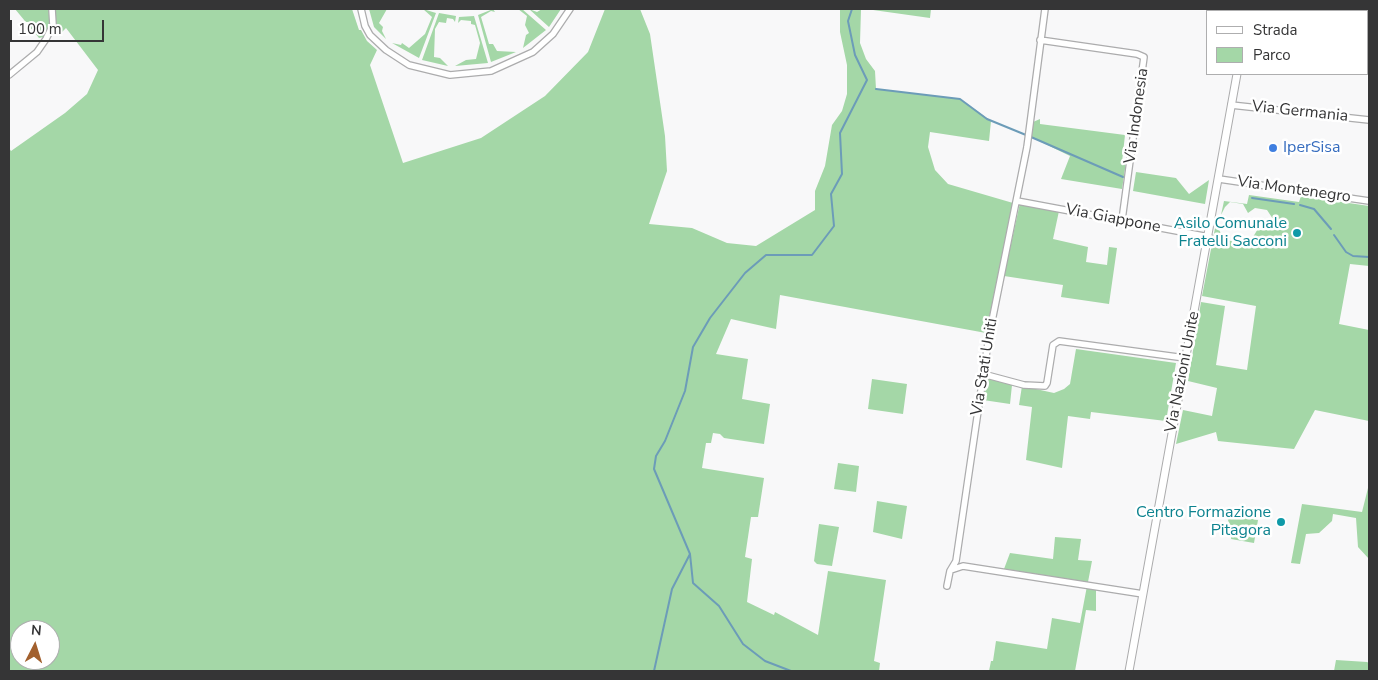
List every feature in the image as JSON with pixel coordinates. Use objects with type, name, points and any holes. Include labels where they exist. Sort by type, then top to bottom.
[{"type":"street","points":[[9,75],[37,52],[46,39],[53,26],[52,9]]},
{"type":"street","points":[[362,9],[365,26],[370,36],[386,50],[409,64],[450,75],[491,71],[519,60],[533,52],[553,34],[570,9]]},
{"type":"street","points":[[1040,40],[1045,9]]},
{"type":"street","name":"Via Stati Uniti","points":[[947,586],[950,571],[956,561],[983,374],[999,280],[1018,201],[1027,147],[1040,40]]},
{"type":"street","name":"Via Indonesia","points":[[1040,40],[1137,54],[1144,57],[1122,220]]},
{"type":"street","name":"Via Nazioni Unite","points":[[1129,671],[1237,75]]},
{"type":"street","name":"Via Germania","points":[[1231,105],[1369,120]]},
{"type":"street","name":"Via Montenegro","points":[[1219,179],[1369,200]]},
{"type":"street","name":"Via Giappone","points":[[1018,201],[1209,237]]},
{"type":"street","points":[[983,374],[1024,385],[1045,386],[1053,345],[1059,341],[1185,358]]},
{"type":"street","points":[[956,561],[962,566],[1143,594]]},
{"type":"street","points":[[950,571],[962,566]]},
{"type":"green space","points":[[15,9],[352,9],[359,30],[377,50],[370,65],[403,163],[481,138],[545,96],[588,52],[605,9],[640,9],[650,34],[665,136],[667,171],[649,224],[692,228],[727,243],[756,246],[815,210],[815,191],[825,166],[832,125],[842,111],[847,94],[847,65],[840,32],[840,9],[861,9],[860,43],[866,59],[875,71],[876,89],[960,99],[991,121],[989,141],[930,132],[928,147],[935,170],[948,184],[1013,203],[986,333],[780,295],[776,329],[731,319],[716,354],[748,359],[742,399],[770,404],[764,444],[724,438],[720,434],[713,433],[711,443],[706,443],[702,468],[764,478],[758,517],[751,517],[745,557],[752,559],[747,602],[774,615],[775,612],[818,635],[828,571],[886,580],[874,661],[880,663],[879,671],[9,671],[9,148],[11,151],[65,113],[87,94],[98,70],[66,28],[61,33],[39,38]]},
{"type":"green space","points":[[369,9],[387,9],[379,23],[383,27],[382,31],[386,39],[374,27]]},
{"type":"green space","points":[[423,9],[436,13],[419,58],[392,43],[401,45],[402,43],[409,48],[425,34],[432,17]]},
{"type":"green space","points":[[493,9],[495,12],[491,11],[481,17],[489,44],[493,44],[497,51],[516,52],[491,62],[478,15]]},
{"type":"green space","points":[[518,9],[522,9],[546,30],[523,48],[526,35],[529,33],[525,25],[527,16]]},
{"type":"green space","points":[[529,9],[537,12],[542,9],[561,9],[549,27]]},
{"type":"green space","points":[[866,9],[931,9],[930,18]]},
{"type":"green space","points":[[1368,11],[1369,11],[1368,65]]},
{"type":"green space","points":[[439,13],[456,16],[455,22],[453,19],[447,18],[446,23],[439,22],[435,29],[434,57],[440,58],[448,66],[422,60]]},
{"type":"green space","points":[[474,16],[488,63],[455,66],[466,60],[476,59],[480,43],[475,25],[471,24],[471,21],[461,20],[458,23],[459,17]]},
{"type":"green space","points":[[1040,119],[1040,124],[1125,135],[1122,162],[1126,162],[1122,189],[1061,179],[1070,156],[1031,137],[1033,122]]},
{"type":"green space","points":[[1136,172],[1176,178],[1189,194],[1209,180],[1205,204],[1133,191]]},
{"type":"green space","points":[[1249,195],[1299,202],[1301,196],[1369,206],[1369,266],[1350,264],[1339,324],[1369,330],[1369,421],[1315,410],[1294,449],[1218,441],[1216,432],[1176,444],[1183,410],[1212,416],[1217,388],[1188,381],[1201,302],[1225,306],[1216,365],[1247,370],[1256,306],[1202,296],[1216,223],[1223,238],[1236,243],[1247,241],[1253,237],[1262,222],[1268,221],[1272,225],[1273,219],[1267,210],[1255,208],[1248,213],[1243,204],[1230,202],[1221,215],[1224,201],[1247,204]]},
{"type":"green space","points":[[1020,203],[1059,211],[1053,239],[1088,247],[1086,262],[1107,265],[1109,247],[1117,248],[1109,304],[1061,297],[1063,285],[1004,276]]},
{"type":"green space","points":[[1076,349],[1176,363],[1166,421],[1091,412],[1090,419],[1068,416],[1062,468],[1026,460],[1032,407],[1019,405],[1022,386],[1054,393],[1064,389],[1070,384]]},
{"type":"green space","points":[[986,378],[1012,385],[1010,404],[983,400]]},
{"type":"green space","points":[[872,379],[907,384],[903,414],[868,409]]},
{"type":"green space","points":[[838,463],[859,466],[856,492],[834,489]]},
{"type":"green space","points":[[1369,484],[1369,559],[1358,547],[1356,518],[1333,514],[1332,521],[1319,533],[1306,534],[1300,564],[1291,563],[1302,504],[1362,512]]},
{"type":"green space","points":[[877,501],[907,506],[902,539],[873,532]]},
{"type":"green space","points":[[1226,514],[1258,520],[1254,543],[1231,539],[1232,532]]},
{"type":"green space","points":[[819,524],[839,527],[832,566],[817,564],[814,561]]},
{"type":"green space","points":[[1055,537],[1081,539],[1078,560],[1092,561],[1088,582],[1004,569],[1010,553],[1053,559]]},
{"type":"green space","points":[[1087,586],[1096,588],[1096,611],[1086,610],[1075,671],[989,671],[991,661],[993,661],[996,641],[1047,649],[1052,618],[1080,623]]},
{"type":"green space","points":[[1336,660],[1367,662],[1369,663],[1369,671],[1334,671]]},
{"type":"waterway","points":[[791,671],[765,661],[743,644],[719,606],[693,583],[690,554],[654,469],[656,456],[665,441],[685,391],[693,347],[710,318],[745,273],[766,255],[812,255],[834,226],[831,194],[842,174],[840,133],[867,80],[855,55],[848,21],[852,9]]},
{"type":"waterway","points":[[876,89],[960,99],[987,119],[1026,135]]},
{"type":"waterway","points":[[1031,137],[1123,177]]},
{"type":"waterway","points":[[1252,198],[1294,204]]},
{"type":"waterway","points":[[1300,205],[1314,209],[1331,229]]},
{"type":"waterway","points":[[1334,235],[1346,252],[1353,256],[1369,257]]},
{"type":"waterway","points":[[654,671],[672,589],[690,554]]},
{"type":"place","name":"IperSisa","points":[[1273,148]]},
{"type":"place","name":"Asilo Comunale Fratelli Sacconi","points":[[1297,233]]},
{"type":"place","name":"Centro Formazione Pitagora","points":[[1281,522]]}]
